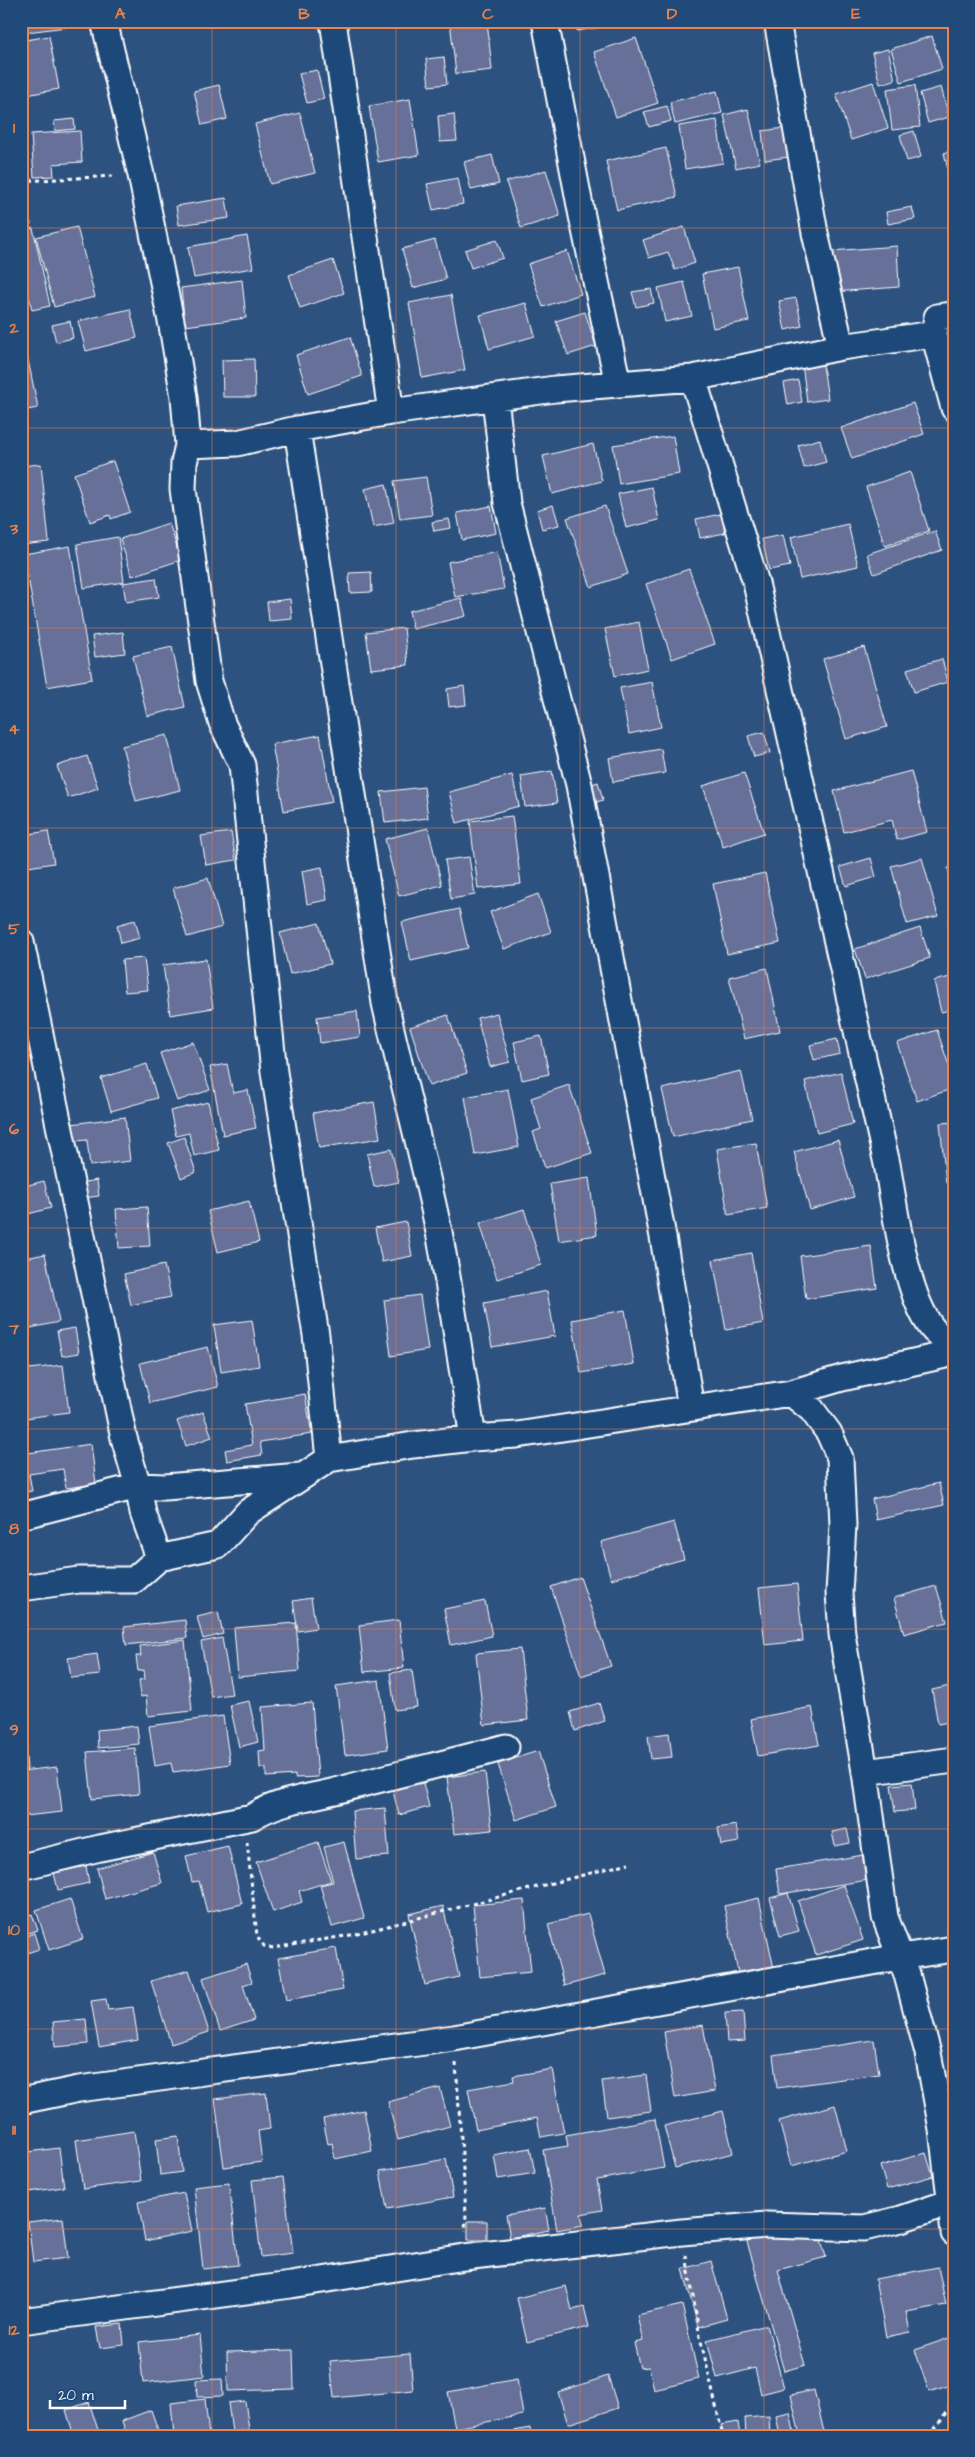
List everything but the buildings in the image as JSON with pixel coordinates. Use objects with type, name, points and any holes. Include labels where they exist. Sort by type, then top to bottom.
[{"type":"street","points":[[104,21],[141,175],[172,326],[184,397],[188,445],[184,463],[183,489],[209,681],[222,723],[242,765],[274,1072],[316,1335],[329,1459]]},
{"type":"street","points":[[333,21],[392,412]]},
{"type":"street","points":[[545,21],[580,206],[618,384]]},
{"type":"street","points":[[777,21],[815,233],[841,347]]},
{"type":"street","points":[[954,315],[937,317],[934,334],[954,408]]},
{"type":"street","points":[[188,445],[237,443],[297,429],[392,412],[555,389],[693,378],[841,347],[934,334]]},
{"type":"street","points":[[693,378],[756,583],[886,1164],[903,1252],[920,1307],[933,1329],[954,1345]]},
{"type":"street","points":[[495,398],[507,503],[579,785],[661,1227],[691,1408]]},
{"type":"street","points":[[297,429],[385,1003],[402,1082],[418,1134],[439,1233],[473,1438]]},
{"type":"street","points":[[21,942],[124,1438],[138,1486],[143,1514],[159,1558]]},
{"type":"street","points":[[922,1359],[933,1329]]},
{"type":"street","points":[[21,1588],[79,1580],[134,1580],[159,1558],[218,1545],[248,1512],[300,1476],[329,1459],[473,1438],[517,1435],[791,1393],[922,1359],[954,1353]]},
{"type":"street","points":[[791,1393],[812,1410],[829,1433],[840,1458],[843,1525],[840,1593],[842,1634],[865,1772],[885,1917],[900,1957],[928,2052],[942,2129],[952,2202],[954,2233]]},
{"type":"street","points":[[21,1516],[138,1486],[164,1487],[300,1476]]},
{"type":"street","points":[[21,1867],[100,1848],[252,1817],[268,1807],[284,1802],[336,1791],[506,1747]]},
{"type":"street","points":[[865,1772],[954,1760]]},
{"type":"street","points":[[21,2101],[79,2088],[454,2038],[900,1957],[954,1949]]},
{"type":"street","points":[[21,2320],[291,2285],[464,2257],[682,2232],[767,2225],[864,2228],[901,2219],[952,2202]]},
{"type":"path","points":[[21,181],[141,175]]},
{"type":"path","points":[[252,1817],[246,1838],[257,1936],[264,1946],[273,1948],[357,1934],[629,1863]]},
{"type":"path","points":[[454,2038],[466,2214],[464,2257]]},
{"type":"path","points":[[682,2232],[700,2337],[723,2436]]},
{"type":"path","points":[[930,2436],[954,2401]]}]
